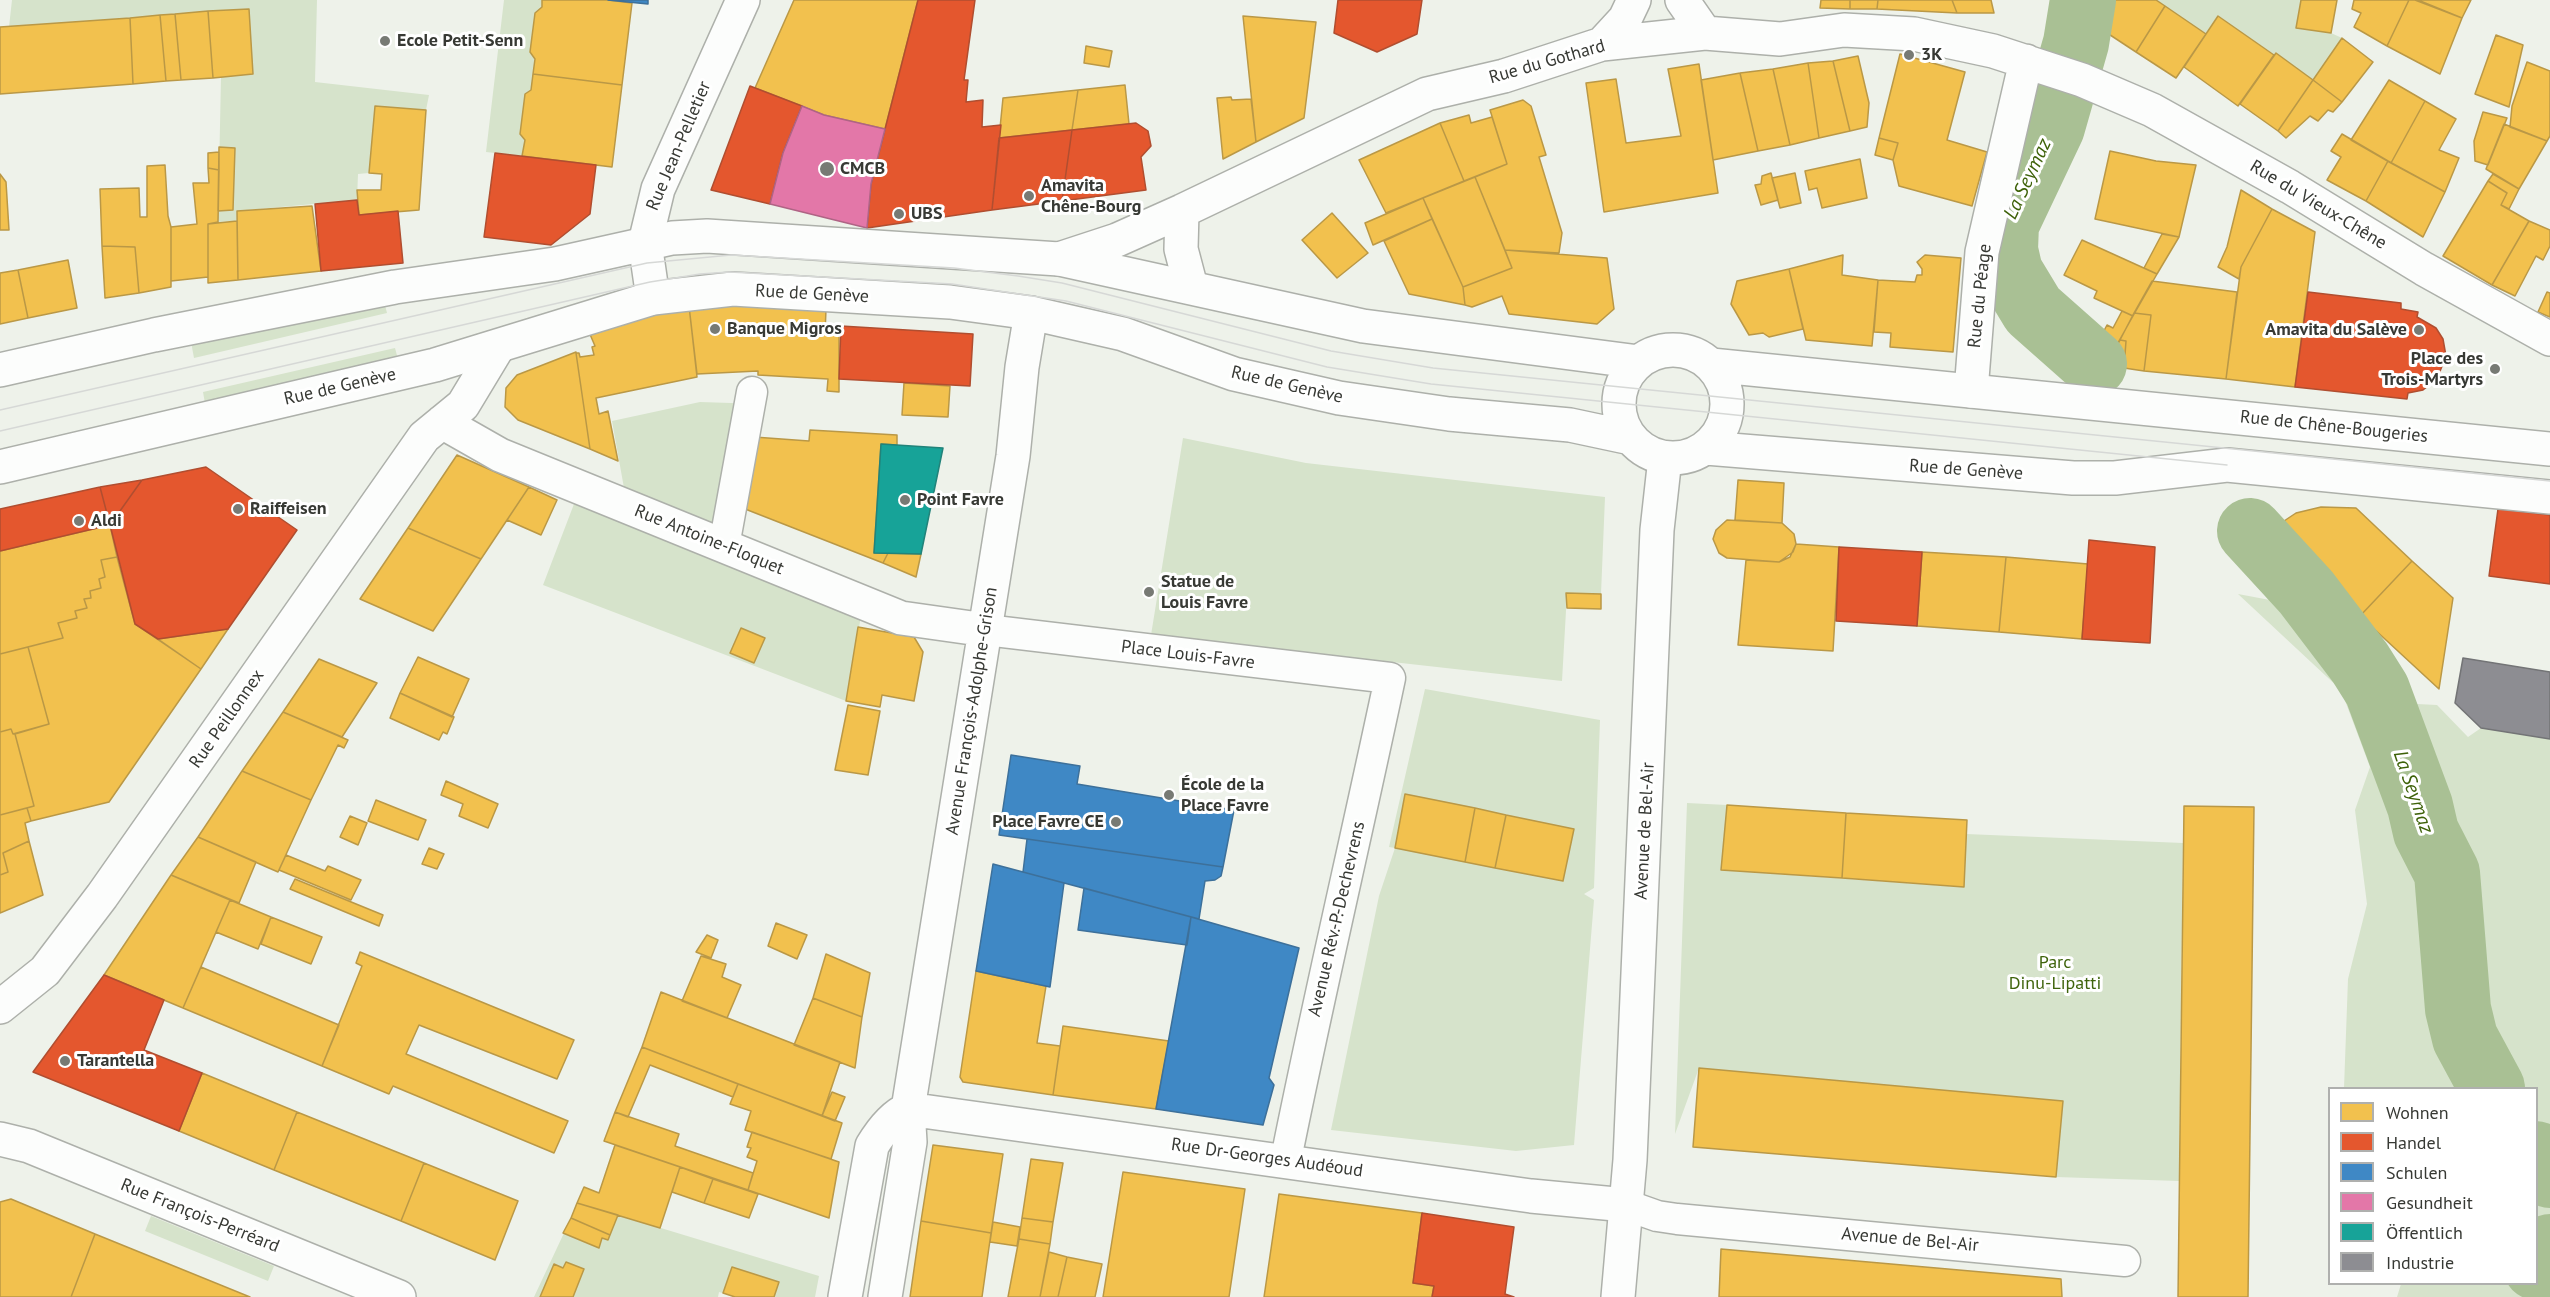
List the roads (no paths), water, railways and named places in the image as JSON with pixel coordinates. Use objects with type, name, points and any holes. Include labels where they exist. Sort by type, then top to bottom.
[{"type":"street","name":"Rue Jean-Pelletier","points":[[653,298],[645,243],[658,189],[743,0]]},
{"type":"street","points":[[1602,44],[1625,19],[1634,0]]},
{"type":"street","points":[[1682,0],[1705,33]]},
{"type":"street","name":"Rue du Gothard","points":[[1059,259],[1117,240],[1182,211],[1427,94],[1504,76],[1602,44],[1705,33],[1780,39],[1844,30],[1914,34],[1994,51],[2034,64]]},
{"type":"street","name":"Rue du Vieux-Chêne","points":[[2034,64],[2082,80],[2152,110],[2215,144],[2424,269],[2550,339]]},
{"type":"street","name":"Rue du Péage","points":[[1971,391],[1982,252],[2034,64]]},
{"type":"street","points":[[1182,211],[1181,249],[1191,287]]},
{"type":"street","points":[[0,370],[154,335],[395,288],[555,264],[645,243],[707,236],[1059,259],[1363,326],[1639,362]]},
{"type":"street","name":"Rue de Genève","points":[[0,467],[435,365],[588,316],[653,298],[733,289],[950,302],[1031,313],[1123,334],[1234,374],[1339,398],[1449,414],[1570,425],[1631,438],[1649,453],[1665,458],[1689,456],[1706,448],[2073,478],[2115,478],[2227,465],[2550,497]]},
{"type":"street","name":"Avenue François-Adolphe-Grison","points":[[885,1297],[910,1142],[908,1109],[1013,456],[1022,367],[1031,313]]},
{"type":"street","name":"Rue Peillonnex","points":[[0,1007],[45,971],[102,896],[424,437],[463,405],[498,346]]},
{"type":"street","points":[[1631,438],[1624,426],[1619,404],[1626,378],[1639,362],[1652,354],[1669,350],[1688,352],[1711,365],[1971,391]]},
{"type":"street","points":[[1706,448],[1717,436],[1724,423],[1727,406],[1723,382],[1711,365]]},
{"type":"street","name":"Rue de Chêne-Bougeries","points":[[1971,391],[2550,449]]},
{"type":"street","points":[[724,546],[752,392]]},
{"type":"street","name":"Rue Antoine-Floquet","points":[[442,422],[500,454],[901,618],[986,630]]},
{"type":"street","name":"Avenue de Bel-Air","points":[[1618,1297],[1630,1160],[1658,530],[1665,458]]},
{"type":"street","name":"Place Louis-Favre","points":[[986,630],[1390,678]]},
{"type":"street","name":"Avenue Rév.-P.-Dechevrens","points":[[1286,1160],[1322,979],[1349,871],[1390,678]]},
{"type":"street","points":[[845,1297],[872,1146],[881,1131],[900,1112],[908,1109]]},
{"type":"street","name":"Rue Dr-Georges Audéoud","points":[[908,1109],[1532,1196],[1626,1205]]},
{"type":"street","name":"Rue François-Perréard","points":[[0,1139],[29,1146],[399,1297]]},
{"type":"street","name":"Avenue de Bel-Air","points":[[1626,1205],[1657,1216],[1677,1219],[2124,1261]]},
{"type":"waterway","name":"La Seymaz","points":[[2083,0],[2076,43],[2052,127],[2006,224],[2005,250],[2010,272],[2033,310],[2094,364]]},
{"type":"waterway","name":"La Seymaz","points":[[2250,531],[2306,592],[2360,663],[2377,690],[2420,806],[2426,832],[2447,873],[2458,1009],[2465,1038],[2491,1087]]},
{"type":"waterway","name":"La Seymaz","points":[[2538,1156],[2544,1162],[2550,1175]]},
{"type":"waterway","name":"La Seymaz","points":[[2538,1264],[2550,1247]]},
{"type":"tram line","points":[[0,410],[647,263],[731,255],[954,268],[1062,283],[1331,351],[1433,368],[2550,481]]},
{"type":"tram line","points":[[0,431],[650,282],[730,272],[952,284],[1066,301],[1327,367],[1431,384],[2227,465]]},
{"type":"place","name":"Ecole Petit-Senn","points":[[385,41]]},
{"type":"place","name":"3K","points":[[1909,55]]},
{"type":"place","name":"CMCB","points":[[827,169]]},
{"type":"place","name":"Amavita Chêne-Bourg","points":[[1029,196]]},
{"type":"place","name":"UBS","points":[[899,214]]},
{"type":"place","name":"Banque Migros","points":[[715,329]]},
{"type":"place","name":"Amavita du Salève","points":[[2419,330]]},
{"type":"place","name":"Place des Trois-Martyrs","points":[[2495,369]]},
{"type":"place","name":"Point Favre","points":[[905,500]]},
{"type":"place","name":"Raiffeisen","points":[[238,509]]},
{"type":"place","name":"Aldi","points":[[79,521]]},
{"type":"place","name":"Statue de Louis Favre","points":[[1149,592]]},
{"type":"place","name":"École de la Place Favre","points":[[1169,795]]},
{"type":"place","name":"Place Favre CE","points":[[1116,822]]},
{"type":"place","name":"Tarantella","points":[[65,1061]]},
{"type":"park label","name":"Parc Dinu-Lipatti","points":[[2055,973]]}]
